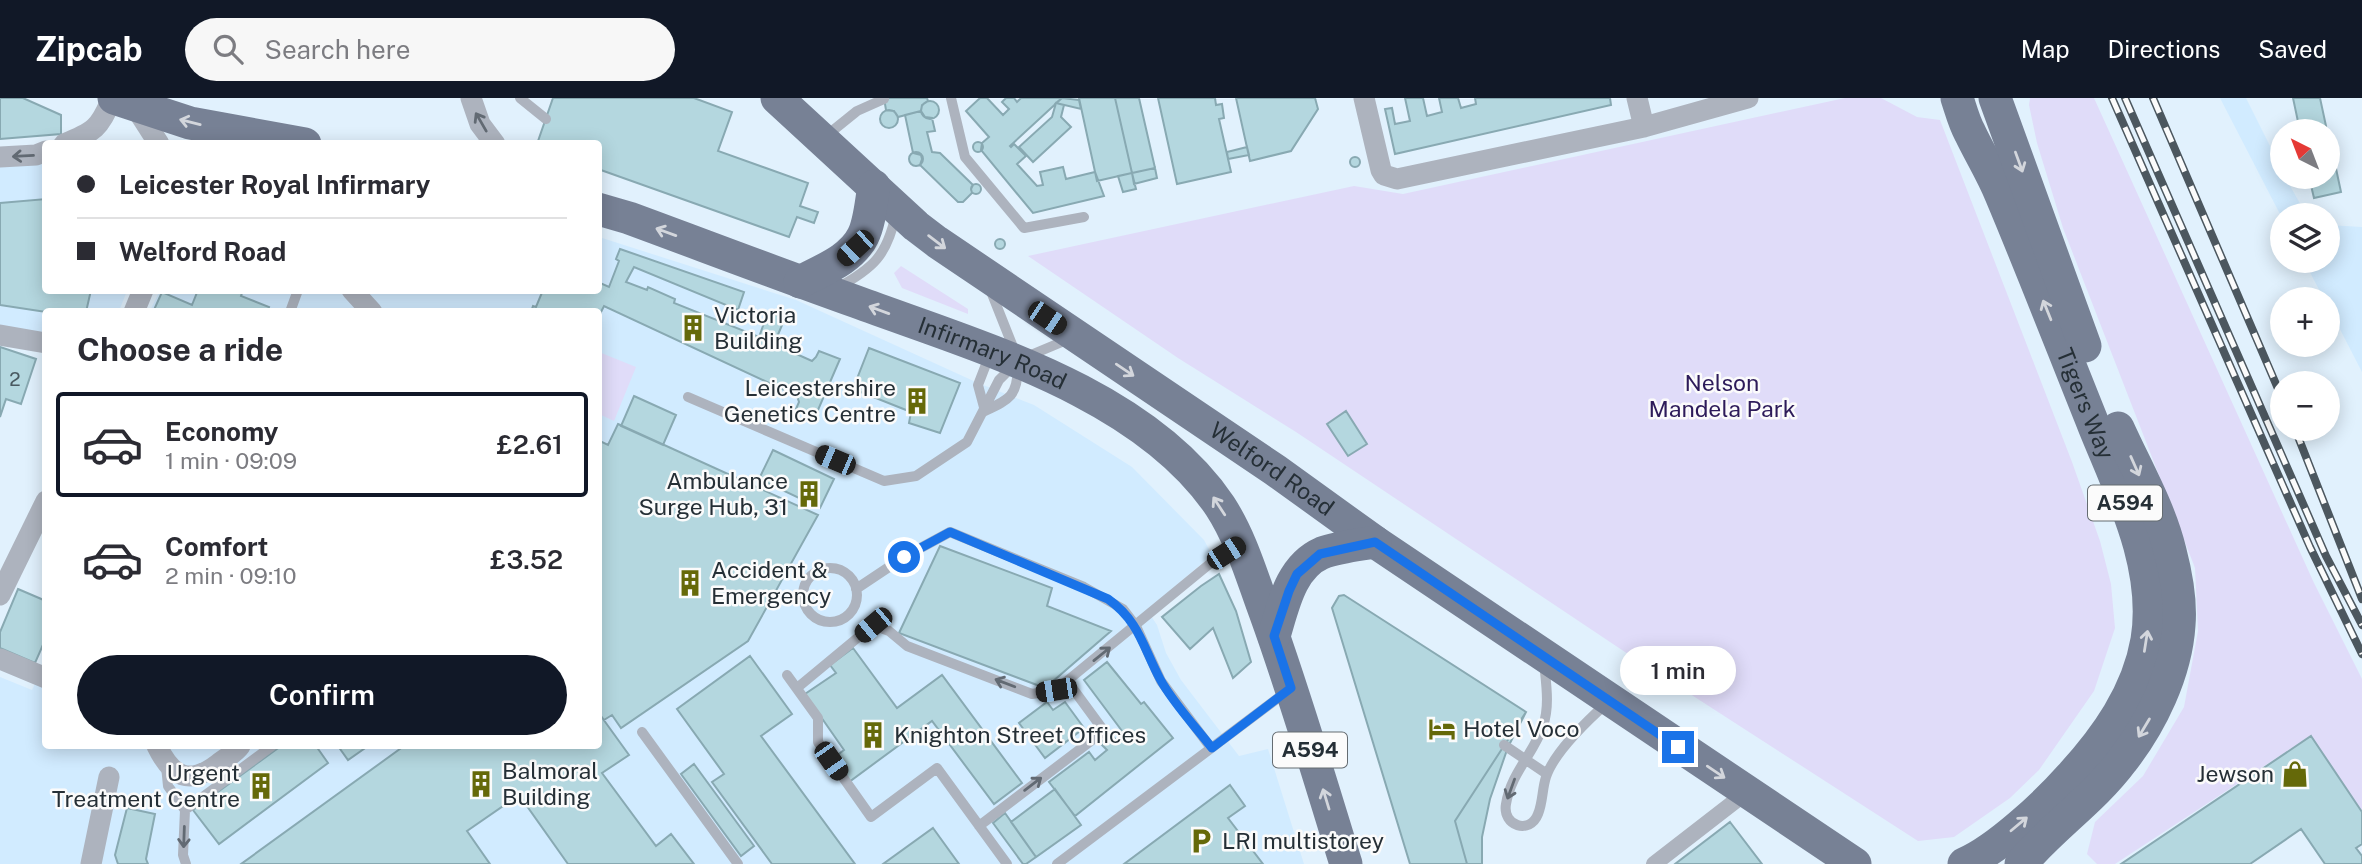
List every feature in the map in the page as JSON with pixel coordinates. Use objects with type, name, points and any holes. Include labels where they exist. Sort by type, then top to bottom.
[{"type":"main road","name":"Welford Road","points":[[777,98],[937,242],[986,277],[1275,470],[1375,542],[1609,701],[1855,864]]},
{"type":"main road","name":"Tigers Way","points":[[1957,98],[1968,130],[2000,191],[2131,517],[2148,583],[2150,610],[2142,665],[2109,730],[2061,787],[1994,845],[1964,864]]},
{"type":"main road","name":"Tigers Way","points":[[1995,98],[2104,396],[2170,550],[2180,625],[2173,662],[2160,698],[2122,761],[2088,799],[2021,864]]},
{"type":"main road","points":[[120,101],[238,139]]},
{"type":"main road","points":[[815,287],[855,248],[886,197]]},
{"type":"main road","name":"Infirmary Road","points":[[602,210],[1004,356],[1082,393],[1158,439],[1204,484],[1221,508],[1240,544],[1274,636]]},
{"type":"main road","points":[[1274,636],[1297,574],[1310,561],[1335,549],[1375,542]]},
{"type":"main road","name":"A594","points":[[1274,636],[1346,864]]},
{"type":"street","points":[[471,98],[480,124],[492,140]]},
{"type":"street","points":[[1364,98],[1381,170],[1384,176],[1398,179],[1644,127],[1748,98]]},
{"type":"street","points":[[1637,98],[1644,127]]},
{"type":"street","points":[[72,140],[95,128],[120,101],[155,140]]},
{"type":"street","points":[[0,157],[42,153]]},
{"type":"street","points":[[356,294],[368,308]]},
{"type":"street","points":[[0,335],[42,342]]},
{"type":"street","points":[[0,595],[42,509]]},
{"type":"street","points":[[0,659],[42,676]]},
{"type":"street","points":[[158,749],[166,765],[186,776],[202,776],[236,749]]},
{"type":"street","points":[[91,864],[109,777]]},
{"type":"street","points":[[1654,864],[1747,792]]},
{"type":"lane","points":[[520,98],[546,119]]},
{"type":"lane","points":[[854,98],[857,111]]},
{"type":"lane","points":[[951,98],[965,157],[1024,228],[1084,217]]},
{"type":"lane","points":[[821,140],[857,111],[884,99]]},
{"type":"lane","points":[[985,411],[1008,400],[1017,386],[1004,356],[986,277]]},
{"type":"lane","points":[[985,411],[978,385],[1004,356],[1075,336]]},
{"type":"lane","points":[[688,397],[884,481],[916,476],[967,442],[999,380],[1004,356]]},
{"type":"lane","points":[[856,589],[904,557],[950,532],[1108,599],[1123,609],[1136,626],[1161,681],[1212,748]]},
{"type":"lane","points":[[797,688],[873,625],[890,631],[907,646],[1032,694],[1056,690],[1212,562],[1240,544]]},
{"type":"lane","points":[[829,568],[846,574],[856,589],[856,598],[849,614],[834,622],[817,619],[810,614],[803,598],[803,589],[813,575],[829,568]]},
{"type":"lane","points":[[1543,656],[1547,710],[1542,729],[1511,785],[1505,807],[1507,818],[1517,826],[1525,827],[1538,816],[1547,774],[1577,731],[1609,701]]},
{"type":"lane","points":[[787,675],[818,718],[818,742],[871,817],[937,768],[1007,864]]},
{"type":"lane","points":[[979,825],[1104,731],[1068,682]]},
{"type":"lane","points":[[1057,864],[1291,688]]},
{"type":"lane","points":[[642,732],[738,864]]},
{"type":"lane","points":[[1504,746],[1547,774]]},
{"type":"lane","points":[[185,810],[268,749]]},
{"type":"lane","points":[[166,765],[167,786],[185,810],[183,855],[186,864]]},
{"type":"shaded area","points":[[2220,98],[2246,98],[2270,146],[2270,189],[2292,189],[2300,203],[2274,203]]},
{"type":"shaded area","points":[[42,158],[42,294],[126,294],[120,308],[42,308],[42,334],[0,330],[0,165]]},
{"type":"shaded area","points":[[2340,226],[2362,227],[2362,372],[2340,329],[2340,287],[2318,287],[2310,273],[2340,273]]},
{"type":"shaded area","points":[[602,238],[796,300],[978,383],[1034,405],[1132,467],[1204,540],[1212,555],[1147,610],[1157,625],[1166,653],[1181,680],[1239,756],[1268,749],[1304,864],[0,864],[0,677],[32,690],[42,669],[42,749],[602,749],[602,308],[151,308],[158,294],[602,294]]},
{"type":"green space","name":"Nelson Mandela Park","points":[[1845,98],[1881,98],[1917,117],[1940,120],[2072,462],[2100,541],[2111,584],[2115,628],[2094,691],[2039,770],[2010,798],[1954,837],[1918,841],[1625,652],[1028,256],[1354,186],[1403,194]]},
{"type":"green space","points":[[2030,98],[2094,98],[2314,583],[2362,679],[2362,812],[2310,736],[2115,864],[2097,864],[2087,854],[2095,822],[2143,776],[2184,707],[2198,631],[2195,568],[2063,228],[2037,143]]},
{"type":"green space","points":[[901,266],[968,309],[968,314],[902,288],[894,273]]},
{"type":"green space","points":[[602,353],[636,367],[614,421],[602,415]]},
{"type":"building","points":[[0,98],[23,98],[61,115],[61,134],[0,139]]},
{"type":"building","points":[[553,98],[694,98],[732,112],[718,151],[808,183],[800,206],[818,212],[814,223],[797,217],[789,237],[602,170],[602,140],[538,140]]},
{"type":"building","points":[[884,98],[927,98],[928,101],[922,105],[921,111],[898,117],[894,111],[886,110]]},
{"type":"building","points":[[980,98],[987,98],[1003,115],[1009,109],[1002,102],[1006,98],[1014,98],[1017,102],[1021,98],[1062,98],[1010,146],[1014,144],[1026,156],[1017,164],[1037,186],[1043,185],[1040,172],[1063,167],[1066,179],[1095,172],[1104,196],[1033,213],[981,150],[982,143],[989,137],[966,111]]},
{"type":"building","points":[[1062,98],[1079,100],[1081,109],[1056,103]]},
{"type":"building","points":[[1079,98],[1115,98],[1132,173],[1097,181]]},
{"type":"building","points":[[1115,98],[1139,98],[1155,168],[1132,173]]},
{"type":"building","points":[[1158,98],[1215,98],[1216,105],[1222,104],[1224,118],[1219,119],[1231,172],[1177,184]]},
{"type":"building","points":[[1236,98],[1315,98],[1318,109],[1291,151],[1250,161]]},
{"type":"building","points":[[1405,98],[1423,98],[1427,116],[1442,112],[1439,98],[1458,98],[1461,108],[1476,104],[1475,98],[1610,98],[1611,105],[1395,154],[1385,109],[1392,108],[1395,124],[1410,121]]},
{"type":"building","points":[[2293,98],[2320,98],[2324,119],[2297,119]]},
{"type":"building","points":[[930,101],[936,104],[939,110],[936,116],[930,119],[924,116],[921,110],[924,104]]},
{"type":"building","points":[[1056,103],[1064,105],[1061,117],[1071,127],[1033,162],[1019,147],[1052,117]]},
{"type":"building","points":[[889,110],[895,113],[898,119],[895,125],[889,128],[883,125],[880,119],[883,113]]},
{"type":"building","points":[[921,111],[925,117],[932,118],[935,131],[927,132],[932,152],[940,153],[973,185],[972,193],[963,202],[958,202],[920,165],[921,155],[913,153],[905,115]]},
{"type":"building","points":[[978,142],[983,147],[978,152],[973,147]]},
{"type":"building","points":[[1247,147],[1249,155],[1228,159],[1227,152]]},
{"type":"building","points":[[916,152],[921,154],[921,164],[916,166],[911,164],[909,159],[911,154]]},
{"type":"building","points":[[1355,157],[1359,158],[1359,166],[1355,167],[1351,166],[1350,162],[1351,158]]},
{"type":"building","points":[[1155,168],[1157,178],[1134,184],[1132,173]]},
{"type":"building","points":[[1132,173],[1136,189],[1123,192],[1118,176]]},
{"type":"building","points":[[976,184],[981,189],[976,194],[971,189]]},
{"type":"building","points":[[2340,187],[2341,192],[2314,198],[2312,189]]},
{"type":"building","points":[[42,199],[42,294],[90,294],[87,308],[42,308],[42,311],[0,305],[0,203]]},
{"type":"building","points":[[1000,239],[1004,240],[1004,248],[1000,249],[996,248],[995,244],[996,240]]},
{"type":"building","name":"Victoria Building","points":[[620,249],[744,292],[738,310],[634,267],[626,282],[647,290],[648,287],[675,299],[674,303],[759,337],[768,312],[785,318],[774,344],[812,361],[819,351],[840,359],[815,417],[796,409],[799,402],[797,396],[604,306],[602,310],[532,308],[536,307],[541,294],[602,294],[602,284],[609,287],[619,261],[616,259]]},
{"type":"building","points":[[161,294],[192,305],[196,294],[242,294],[269,307],[155,308]]},
{"type":"building","points":[[0,347],[36,359],[21,404],[6,399],[0,417]]},
{"type":"building","name":"Leicestershire Genetics Centre","points":[[869,348],[960,383],[940,433],[909,423],[911,412],[853,389]]},
{"type":"building","points":[[634,396],[676,415],[663,445],[621,426]]},
{"type":"building","points":[[1346,411],[1367,444],[1348,456],[1327,424]]},
{"type":"building","name":"Accident & Emergency","points":[[618,424],[818,515],[748,641],[621,728],[612,715],[604,720],[602,717],[602,442],[608,445]]},
{"type":"building","name":"Ambulance Surge Hub, 31","points":[[773,450],[834,479],[820,508],[759,479]]},
{"type":"building","points":[[940,546],[1052,588],[1047,606],[1111,631],[1045,688],[899,633]]},
{"type":"building","points":[[1219,574],[1236,611],[1251,662],[1233,678],[1213,628],[1190,649],[1162,617]]},
{"type":"building","points":[[18,589],[42,599],[42,647],[35,663],[0,648],[0,632]]},
{"type":"building","name":"Hotel Voco","points":[[1344,595],[1526,712],[1455,821],[1467,864],[1410,864],[1332,608],[1339,596]]},
{"type":"building","name":"Knighton Street Offices","points":[[853,648],[897,708],[942,675],[1022,783],[994,804],[932,721],[849,782],[832,759],[844,750],[805,694],[836,673],[830,665]]},
{"type":"building","points":[[750,656],[792,714],[761,736],[855,864],[772,864],[712,782],[724,774],[677,709]]},
{"type":"building","points":[[1107,662],[1173,738],[1075,816],[1049,782],[1089,752],[1095,760],[1107,750],[1100,743],[1111,734],[1117,741],[1125,735],[1084,680]]},
{"type":"building","points":[[1047,702],[1053,710],[1065,702],[1084,728],[1045,758],[1019,723]]},
{"type":"building","points":[[1526,712],[1508,747],[1490,799],[1482,837],[1482,864],[1467,864],[1455,821]]},
{"type":"building","name":"Balmoral Building","points":[[602,718],[629,755],[602,773],[656,846],[671,834],[694,864],[568,864],[519,795],[467,831],[490,864],[241,864],[400,749],[602,749]]},
{"type":"building","name":"Jewson","points":[[2311,736],[2362,812],[2362,844],[2356,848],[2362,856],[2362,864],[2325,864],[2301,829],[2250,864],[2121,864]]},
{"type":"building","name":"Urgent Treatment Centre","points":[[277,749],[318,749],[328,763],[219,844],[193,810]]},
{"type":"building","points":[[340,749],[364,749],[348,760]]},
{"type":"building","points":[[694,764],[754,846],[741,856],[681,774]]},
{"type":"building","name":"LRI multistorey","points":[[1230,785],[1245,806],[1228,818],[1263,864],[1124,864]]},
{"type":"building","points":[[1055,789],[1081,825],[1036,857],[1011,822]]},
{"type":"building","points":[[127,808],[155,814],[146,859],[148,864],[118,864],[115,855]]},
{"type":"building","points":[[1005,813],[1036,857],[1026,864],[1023,864],[993,823]]},
{"type":"building","points":[[1730,822],[1762,864],[1675,864]]},
{"type":"building","points":[[933,828],[959,864],[883,864]]},
{"type":"railway","points":[[2112,98],[2310,547],[2362,654]]},
{"type":"railway","points":[[2125,98],[2326,556],[2362,625]]},
{"type":"railway","points":[[2153,98],[2270,371]]},
{"type":"railway","points":[[2300,441],[2362,599]]},
{"type":"place","name":"Victoria Building","points":[[693,328]]},
{"type":"place","name":"Leicestershire Genetics Centre","points":[[917,401]]},
{"type":"place","name":"Ambulance Surge Hub, 31","points":[[809,494]]},
{"type":"place","name":"Accident & Emergency","points":[[690,583]]},
{"type":"place","name":"Hotel Voco","points":[[1442,729]]},
{"type":"place","name":"Knighton Street Offices","points":[[873,735]]},
{"type":"place","name":"Jewson","points":[[2295,774]]},
{"type":"place","name":"Balmoral Building","points":[[481,784]]},
{"type":"place","name":"Urgent Treatment Centre","points":[[261,786]]},
{"type":"place","name":"LRI multistorey","points":[[1201,841]]},
{"type":"route","points":[[904,557],[950,532],[1108,599],[1123,609],[1136,626],[1161,681],[1212,748],[1291,688],[1274,636],[1297,574],[1320,554],[1375,542],[1678,747]]}]
